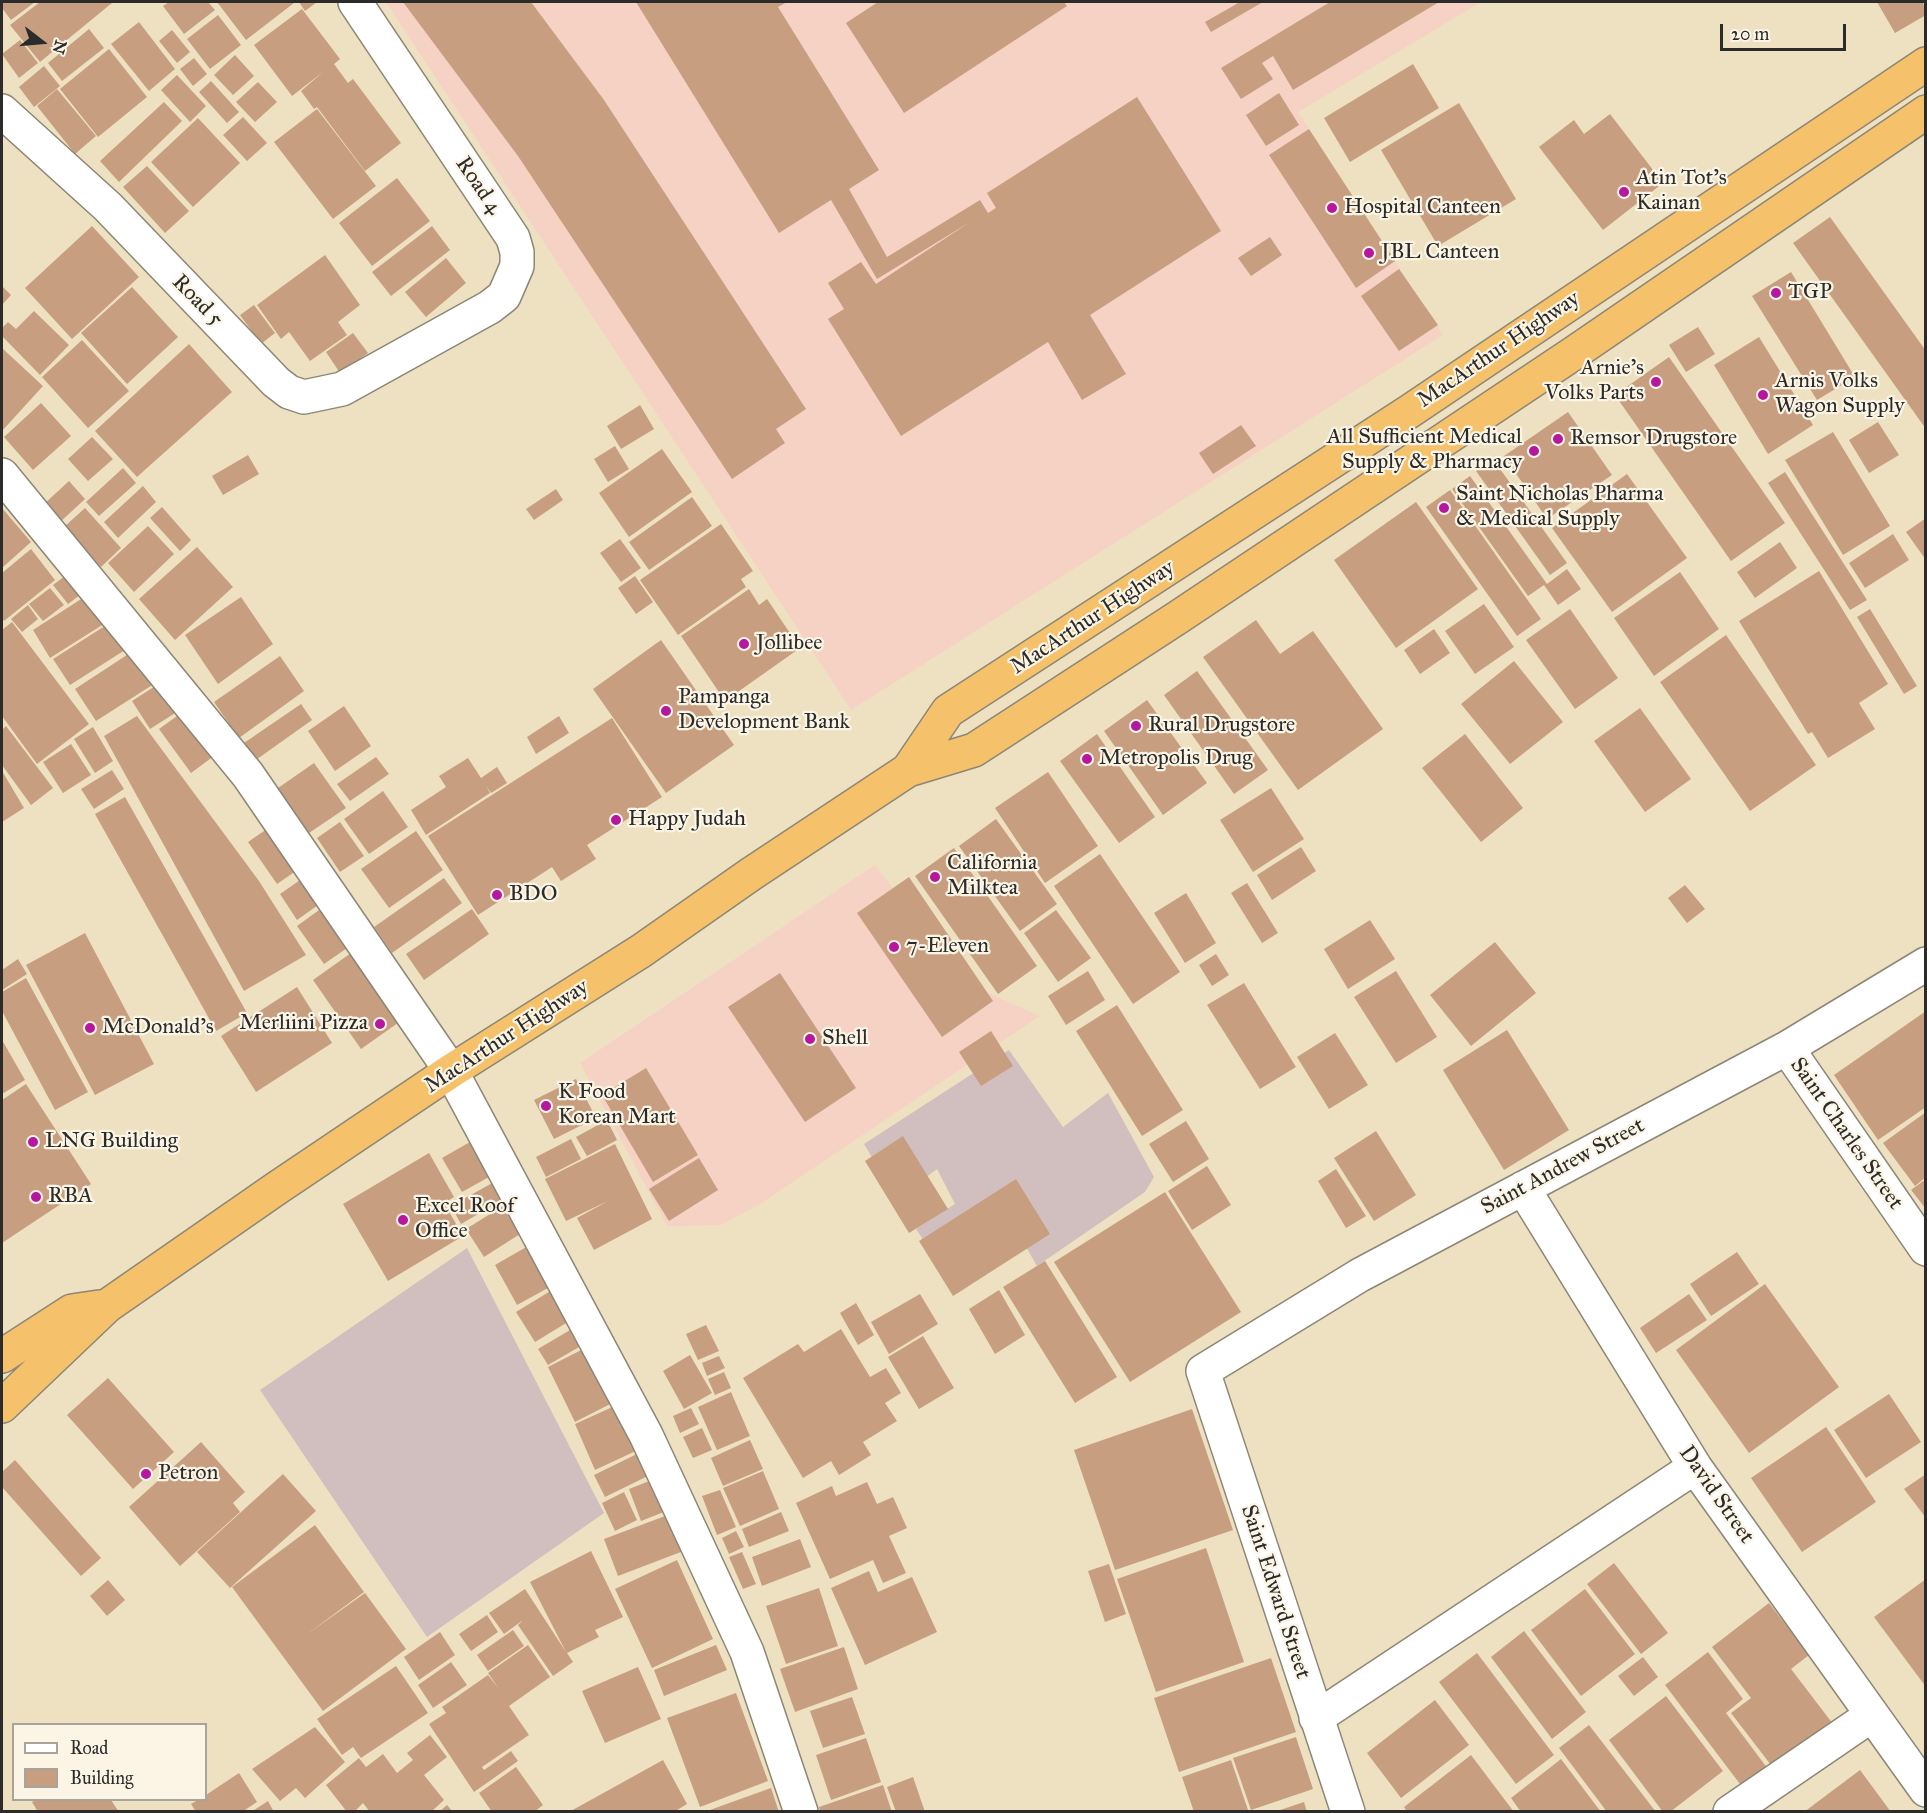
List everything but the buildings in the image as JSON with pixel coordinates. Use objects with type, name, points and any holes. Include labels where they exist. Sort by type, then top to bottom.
[{"type":"highway","name":"MacArthur Highway","points":[[908,770],[948,711],[1410,411],[1926,64]]},
{"type":"highway","name":"MacArthur Highway","points":[[2,1406],[107,1306],[451,1071],[641,951],[751,874],[908,770],[974,750],[1574,353],[1926,112]]},
{"type":"highway","name":"MacArthur Highway","points":[[2,1356],[72,1311],[107,1306]]},
{"type":"street","name":"Road 4","points":[[355,2],[513,238],[517,252],[517,266],[504,296],[469,320],[420,346]]},
{"type":"street","name":"Road 5","points":[[2,111],[108,207],[260,366],[289,392],[304,397],[342,389],[420,346]]},
{"type":"street","points":[[2,475],[248,775],[451,1071],[646,1435],[747,1652],[801,1812]]},
{"type":"street","name":"Saint Andrew Street","points":[[1203,1371],[1360,1275],[1787,1048],[1926,964]]},
{"type":"street","name":"Saint Charles Street","points":[[1787,1048],[1926,1249]]},
{"type":"street","name":"David Street","points":[[1523,1188],[1695,1467],[1926,1790]]},
{"type":"street","name":"Saint Edward Street","points":[[1203,1371],[1348,1812]]},
{"type":"street","points":[[1316,1718],[1695,1467]]},
{"type":"street","points":[[1730,1812],[1872,1714]]},
{"type":"shaded area","points":[[386,2],[1481,2],[1298,112],[1443,335],[851,710]]},
{"type":"shaded area","name":"Shell","points":[[875,865],[964,982],[1040,1016],[760,1204],[721,1225],[667,1226],[580,1063]]},
{"type":"shaded area","points":[[1009,1050],[1063,1127],[1108,1093],[1154,1177],[1145,1192],[1037,1266],[1026,1247],[958,1293],[916,1229],[955,1204],[937,1169],[897,1199],[864,1144]]},
{"type":"shaded area","points":[[467,1248],[604,1513],[427,1637],[260,1390]]},
{"type":"place","name":"Atin Tot's Kainan","points":[[1624,192]]},
{"type":"place","name":"Hospital Canteen","points":[[1332,208]]},
{"type":"place","name":"JBL Canteen","points":[[1369,253]]},
{"type":"place","name":"TGP","points":[[1776,293]]},
{"type":"place","name":"Arnie's Volks Parts","points":[[1656,382]]},
{"type":"place","name":"Arnis Volks Wagon Supply","points":[[1763,395]]},
{"type":"place","name":"Remsor Drugstore","points":[[1558,439]]},
{"type":"place","name":"All Sufficient Medical Supply & Pharmacy","points":[[1534,451]]},
{"type":"place","name":"Saint Nicholas Pharma & Medical Supply","points":[[1444,508]]},
{"type":"place","name":"Jollibee","points":[[744,644]]},
{"type":"place","name":"Pampanga Development Bank","points":[[666,711]]},
{"type":"place","name":"Rural Drugstore","points":[[1136,726]]},
{"type":"place","name":"Metropolis Drug","points":[[1087,759]]},
{"type":"place","name":"Happy Judah","points":[[616,820]]},
{"type":"place","name":"California Milktea","points":[[935,877]]},
{"type":"place","name":"BDO","points":[[497,895]]},
{"type":"place","name":"7-Eleven","points":[[894,947]]},
{"type":"place","name":"Merliini Pizza","points":[[380,1024]]},
{"type":"place","name":"McDonald's","points":[[90,1028]]},
{"type":"place","name":"Shell","points":[[810,1039]]},
{"type":"place","name":"K Food Korean Mart","points":[[546,1106]]},
{"type":"place","name":"LNG Building","points":[[33,1142]]},
{"type":"place","name":"RBA","points":[[36,1197]]},
{"type":"place","name":"Excel Roof Office","points":[[403,1220]]},
{"type":"place","name":"Petron","points":[[146,1474]]}]
